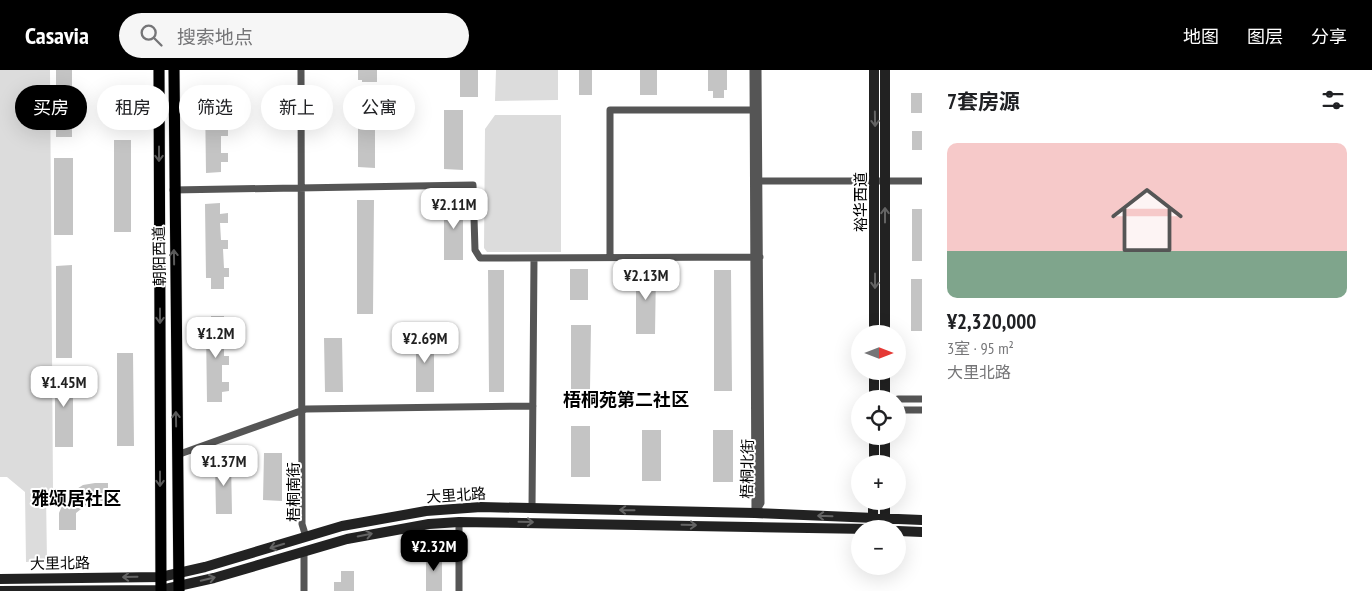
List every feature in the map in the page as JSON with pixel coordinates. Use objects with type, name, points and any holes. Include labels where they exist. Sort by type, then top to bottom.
[{"type":"main road","name":"朝阳西道","points":[[159,70],[161,590]]},
{"type":"main road","name":"朝阳西道","points":[[174,70],[173,190],[179,589]]},
{"type":"main road","name":"裕华西道","points":[[874,70],[885,325]]},
{"type":"main road","name":"裕华西道","points":[[874,325],[885,70]]},
{"type":"main road","points":[[159,190],[173,190]]},
{"type":"main road","name":"大里北路","points":[[0,579],[161,577],[205,568],[342,526],[426,511],[481,507],[755,513],[874,517],[879,520]]},
{"type":"main road","points":[[873,520],[874,510]]},
{"type":"main road","name":"大里北路","points":[[906,522],[922,520]]},
{"type":"main road","name":"大里北路","points":[[0,591],[179,589],[304,551],[381,532],[459,522],[851,529]]},
{"type":"main road","points":[[906,531],[922,532]]},
{"type":"street","name":"梧桐南街","points":[[301,70],[306,537]]},
{"type":"street","name":"梧桐南街","points":[[303,187],[305,70]]},
{"type":"street","name":"梧桐北街","points":[[753,70],[756,110]]},
{"type":"street","name":"梧桐北街","points":[[755,513],[756,110],[758,70]]},
{"type":"street","points":[[610,257],[610,110],[756,110]]},
{"type":"street","points":[[756,181],[922,181]]},
{"type":"street","points":[[173,190],[473,185],[475,250],[480,258],[757,257]]},
{"type":"street","points":[[532,508],[534,258]]},
{"type":"street","points":[[906,399],[922,399]]},
{"type":"street","points":[[176,454],[304,409],[533,406]]},
{"type":"street","points":[[906,410],[922,410]]},
{"type":"street","points":[[458,591],[459,522]]},
{"type":"street","points":[[304,551],[304,591]]},
{"type":"shaded area","points":[[0,70],[50,70],[50,85],[15,85],[15,130],[50,130],[53,490],[46,494],[47,561],[26,562],[25,492],[7,477],[0,477]]},
{"type":"shaded area","points":[[496,70],[558,70],[558,100],[495,101]]},
{"type":"shaded area","points":[[495,115],[561,115],[561,252],[487,252],[484,248],[485,129]]},
{"type":"building","points":[[56,70],[72,70],[72,85],[56,85]]},
{"type":"building","points":[[358,70],[377,70],[377,82],[362,82],[362,80],[358,80]]},
{"type":"building","points":[[460,70],[478,70],[478,97],[460,97]]},
{"type":"building","points":[[579,70],[592,70],[592,95],[579,95]]},
{"type":"building","points":[[640,70],[657,70],[657,95],[640,95]]},
{"type":"building","points":[[708,70],[727,70],[727,90],[724,90],[724,98],[713,98],[713,91],[708,91]]},
{"type":"building","points":[[911,93],[922,93],[922,113],[911,113]]},
{"type":"building","points":[[444,110],[463,110],[463,170],[444,169]]},
{"type":"building","points":[[56,130],[72,130],[72,137],[56,137]]},
{"type":"building","points":[[205,130],[228,130],[228,136],[221,136],[221,153],[228,153],[228,162],[221,162],[221,172],[206,173]]},
{"type":"building","points":[[358,130],[375,130],[375,168],[358,167]]},
{"type":"building","points":[[912,131],[922,131],[922,150],[912,150]]},
{"type":"building","points":[[114,140],[131,140],[131,232],[114,232]]},
{"type":"building","points":[[54,158],[73,158],[73,235],[54,235]]},
{"type":"building","points":[[357,200],[374,200],[373,314],[357,314]]},
{"type":"building","points":[[444,201],[463,201],[463,260],[444,260]]},
{"type":"building","points":[[220,203],[220,214],[228,213],[228,223],[220,223],[221,240],[228,240],[228,249],[223,249],[224,268],[229,268],[229,277],[224,277],[224,289],[211,289],[211,278],[206,278],[205,204]]},
{"type":"building","points":[[912,209],[922,209],[922,261],[912,261]]},
{"type":"building","points":[[72,265],[72,358],[56,358],[56,266]]},
{"type":"building","points":[[570,269],[588,269],[588,300],[570,300]]},
{"type":"building","points":[[636,269],[656,269],[655,334],[636,334]]},
{"type":"building","points":[[488,270],[504,270],[504,392],[489,392]]},
{"type":"building","points":[[714,270],[731,270],[732,391],[714,391]]},
{"type":"building","points":[[911,279],[922,279],[922,331],[911,331]]},
{"type":"building","points":[[211,316],[224,316],[224,328],[229,328],[230,337],[224,338],[224,356],[229,356],[229,365],[222,365],[222,382],[229,382],[229,391],[222,392],[222,402],[207,402],[206,328],[211,328]]},
{"type":"building","points":[[571,325],[591,325],[590,389],[571,389]]},
{"type":"building","points":[[416,337],[434,337],[434,392],[416,392]]},
{"type":"building","points":[[324,338],[342,338],[343,392],[325,392]]},
{"type":"building","points":[[117,353],[133,353],[134,446],[117,446]]},
{"type":"building","points":[[55,370],[73,370],[73,447],[55,447]]},
{"type":"building","points":[[571,426],[590,426],[590,477],[571,477]]},
{"type":"building","points":[[642,430],[661,430],[661,481],[642,481]]},
{"type":"building","points":[[713,430],[733,430],[733,482],[713,482]]},
{"type":"building","points":[[264,453],[282,453],[282,501],[263,500]]},
{"type":"building","points":[[215,461],[231,461],[232,514],[216,514]]},
{"type":"building","points":[[108,483],[108,501],[91,501],[76,513],[76,530],[59,530],[59,513],[64,501],[72,492],[83,485]]},
{"type":"building","points":[[426,553],[442,553],[442,591],[426,591]]},
{"type":"building","points":[[341,571],[354,571],[354,591],[334,591],[334,582],[341,582]]},
{"type":"district","name":"梧桐苑第二社区","points":[[626,399]]},
{"type":"district","name":"雅颂居社区","points":[[76,498]]}]
